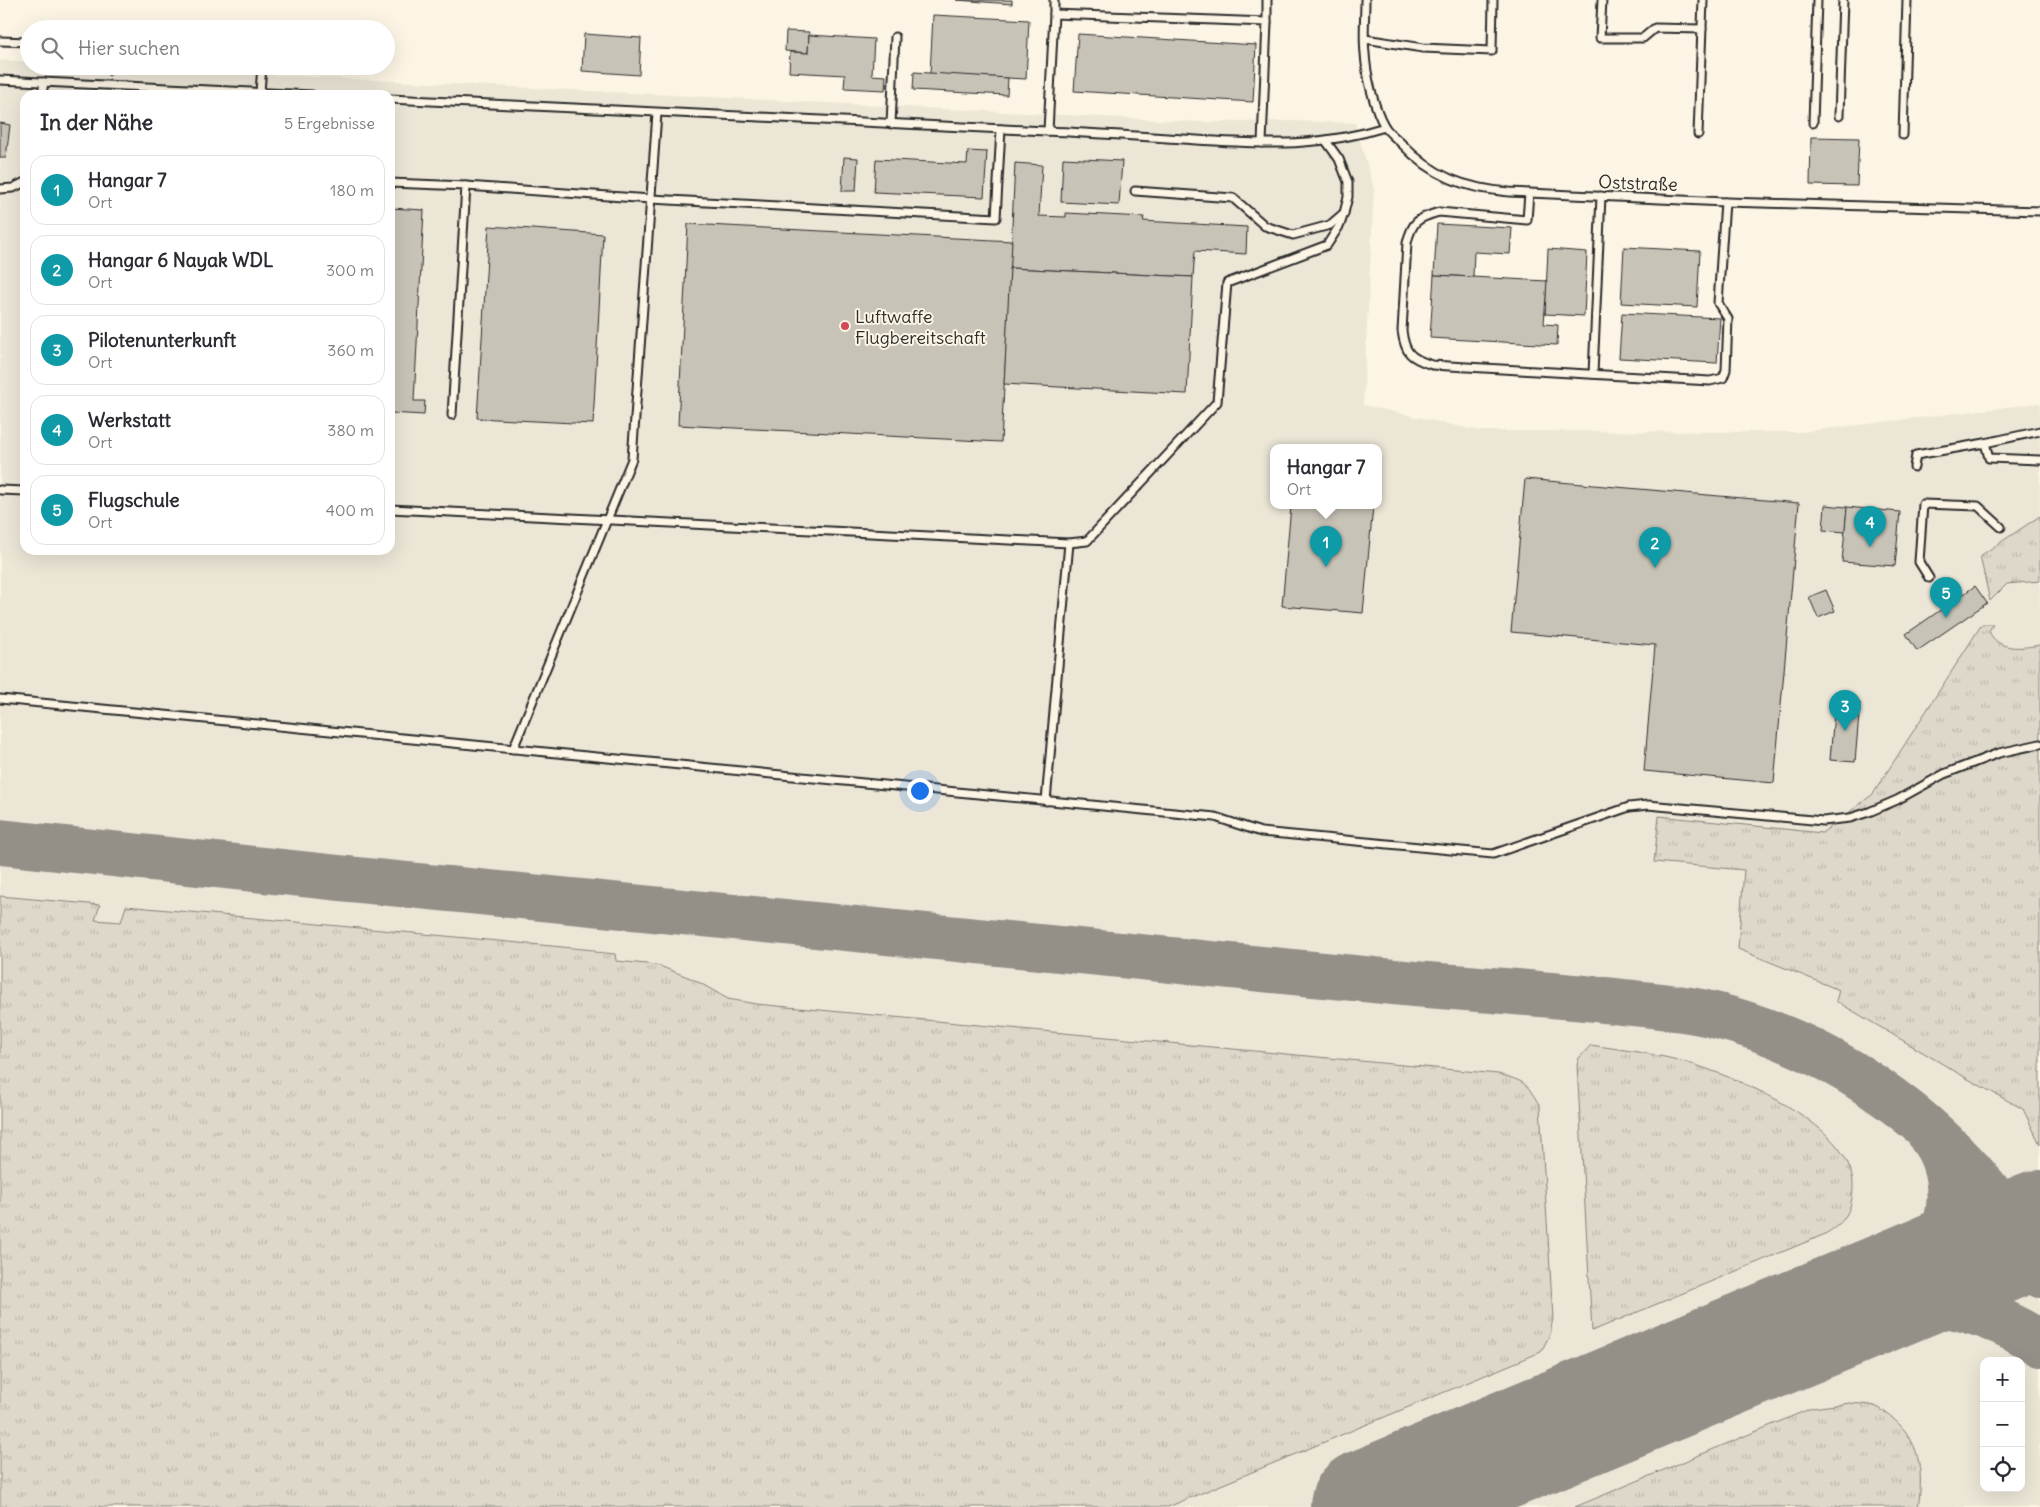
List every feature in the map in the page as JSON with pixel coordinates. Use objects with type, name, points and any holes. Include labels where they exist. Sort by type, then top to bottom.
[{"type":"lane","points":[[1048,131],[1054,0]]},
{"type":"lane","points":[[1262,144],[1267,0]]},
{"type":"lane","name":"Oststraße","points":[[1365,0],[1364,54],[1374,98],[1385,127],[1412,155],[1437,174],[1456,182],[1482,190],[1529,193],[1725,202],[2040,211]]},
{"type":"lane","points":[[1365,39],[1423,48],[1492,51],[1494,0]]},
{"type":"lane","points":[[1602,0],[1600,38],[1643,38],[1655,28],[1702,30]]},
{"type":"lane","points":[[1698,134],[1702,0]]},
{"type":"lane","points":[[1813,123],[1817,0]]},
{"type":"lane","points":[[1839,116],[1843,0]]},
{"type":"lane","points":[[1903,135],[1907,0]]},
{"type":"lane","points":[[1054,14],[1266,22]]},
{"type":"lane","points":[[891,124],[895,37]]},
{"type":"lane","points":[[0,41],[20,42]]},
{"type":"lane","points":[[260,90],[261,75]]},
{"type":"lane","points":[[0,80],[217,90]]},
{"type":"lane","points":[[43,90],[44,82]]},
{"type":"lane","points":[[395,99],[1048,131],[1262,144],[1300,144],[1326,141],[1359,135],[1385,127]]},
{"type":"lane","points":[[513,749],[609,520],[632,459],[657,113]]},
{"type":"lane","points":[[395,183],[996,218],[1001,130]]},
{"type":"lane","points":[[395,509],[1069,543],[1087,541],[1217,402],[1227,283],[1327,245],[1340,225],[1348,197],[1348,182],[1339,159],[1326,141]]},
{"type":"lane","points":[[0,189],[13,188],[20,184]]},
{"type":"lane","points":[[452,415],[466,186]]},
{"type":"lane","points":[[1135,191],[1233,198],[1265,226],[1293,235],[1330,225],[1344,213]]},
{"type":"lane","points":[[1529,193],[1527,220],[1439,212],[1425,216],[1415,222],[1406,243],[1402,330],[1409,355],[1419,361],[1432,365],[1710,381],[1723,378],[1726,370],[1728,319],[1718,303],[1725,202]]},
{"type":"lane","points":[[1593,374],[1601,196]]},
{"type":"lane","points":[[1914,467],[1916,456],[2040,430]]},
{"type":"lane","points":[[1985,443],[1989,458],[2040,460]]},
{"type":"lane","points":[[0,490],[20,491]]},
{"type":"lane","points":[[1929,578],[1919,562],[1923,504],[1978,506],[2001,527]]},
{"type":"lane","points":[[1046,801],[1069,543]]},
{"type":"lane","points":[[0,699],[1215,817],[1261,832],[1493,854],[1629,807],[1648,805],[1822,821],[1850,818],[1897,800],[1944,774],[1990,756],[2040,744]]},
{"type":"shaded area","points":[[0,60],[20,61],[20,75],[275,75],[1201,122],[1293,121],[1355,123],[1374,189],[1363,405],[1480,431],[1801,432],[2040,403],[2040,1507],[0,1507]]},
{"type":"green space","points":[[2040,516],[2040,581],[2007,584],[1990,601],[1980,556]]},
{"type":"green space","points":[[1982,624],[1993,624],[1989,631],[1993,638],[2004,645],[2026,647],[2040,645],[2040,1144],[2023,1109],[1968,1079],[1836,1001],[1839,990],[1738,949],[1744,870],[1654,862],[1659,816],[1822,833],[1873,794]]},
{"type":"green space","points":[[0,896],[100,905],[95,920],[121,922],[126,906],[594,950],[595,952],[615,954],[616,961],[657,965],[693,979],[728,999],[756,1004],[1498,1074],[1520,1081],[1528,1087],[1540,1106],[1553,1318],[1550,1334],[1541,1352],[1168,1507],[0,1507]]},
{"type":"green space","points":[[1591,1045],[1654,1055],[1713,1071],[1765,1093],[1816,1125],[1835,1144],[1849,1165],[1853,1187],[1851,1204],[1841,1222],[1823,1235],[1592,1331],[1577,1065],[1579,1058]]},
{"type":"green space","points":[[1850,1403],[1879,1408],[1900,1425],[1908,1435],[1914,1445],[1920,1468],[1918,1507],[1575,1507],[1812,1408]]},
{"type":"building","points":[[956,0],[1012,0],[1012,4]]},
{"type":"building","points":[[933,15],[1029,20],[1026,79],[930,74]]},
{"type":"building","points":[[786,31],[809,32],[808,53],[785,51]]},
{"type":"building","points":[[584,34],[641,38],[639,75],[582,71]]},
{"type":"building","points":[[1078,34],[1256,45],[1253,102],[1074,91]]},
{"type":"building","points":[[809,35],[874,39],[872,75],[886,76],[885,90],[844,88],[845,75],[789,72],[790,52],[808,53]]},
{"type":"building","points":[[914,72],[1008,78],[1007,95],[913,90]]},
{"type":"building","points":[[0,123],[10,125],[6,158],[0,158]]},
{"type":"building","points":[[1811,137],[1859,138],[1857,186],[1810,185]]},
{"type":"building","points":[[968,151],[987,152],[984,197],[874,192],[876,159],[967,164]]},
{"type":"building","points":[[844,157],[858,158],[856,191],[842,191]]},
{"type":"building","points":[[1063,158],[1122,161],[1119,205],[1061,202]]},
{"type":"building","points":[[1015,163],[1042,165],[1039,216],[1066,217],[1066,213],[1144,217],[1143,221],[1247,227],[1246,254],[1195,251],[1193,277],[1010,268]]},
{"type":"building","points":[[395,208],[424,210],[414,401],[425,401],[424,415],[395,413]]},
{"type":"building","name":"Luftwaffe Flugbereitschaft","points":[[688,224],[1012,241],[1001,442],[678,425]]},
{"type":"building","points":[[1437,224],[1512,228],[1510,254],[1474,252],[1473,277],[1434,275]]},
{"type":"building","points":[[489,226],[603,234],[593,424],[477,418]]},
{"type":"building","points":[[1624,247],[1700,251],[1697,307],[1621,303]]},
{"type":"building","points":[[1548,249],[1587,252],[1584,316],[1545,314]]},
{"type":"building","points":[[1010,268],[1193,277],[1187,394],[1004,384]]},
{"type":"building","points":[[1434,275],[1547,281],[1544,324],[1558,325],[1557,345],[1430,338]]},
{"type":"building","points":[[1622,313],[1720,318],[1717,363],[1619,358]]},
{"type":"building","points":[[1525,479],[1799,503],[1774,783],[1644,771],[1655,645],[1511,632]]},
{"type":"building","points":[[1825,505],[1847,507],[1845,532],[1823,530]]},
{"type":"building","points":[[1847,507],[1900,512],[1895,566],[1842,562]]},
{"type":"building","points":[[1291,509],[1373,509],[1363,613],[1282,606]]},
{"type":"building","points":[[1975,586],[1987,603],[1917,651],[1906,634]]},
{"type":"building","points":[[1826,590],[1835,611],[1818,618],[1809,597]]},
{"type":"building","points":[[1835,701],[1860,703],[1855,762],[1830,760]]},
{"type":"taxiway","points":[[0,842],[368,881],[1414,984],[1589,998],[1693,1010],[1759,1029],[1798,1045],[1837,1064],[1908,1112],[1941,1140],[1971,1171],[1998,1204],[2040,1275]]},
{"type":"taxiway","points":[[1893,1289],[1914,1272],[1932,1252],[1940,1239],[1949,1210],[1950,1194],[1945,1164],[1931,1137]]},
{"type":"taxiway","points":[[1834,1314],[1900,1304],[1922,1303],[1952,1306],[1999,1321],[2040,1344]]},
{"type":"runway","points":[[1368,1507],[2040,1228]]},
{"type":"place","name":"Luftwaffe Flugbereitschaft","points":[[845,326]]},
{"type":"place","name":"Werkstatt","points":[[1870,547]]},
{"type":"place","name":"Hangar 7","points":[[1326,567]]},
{"type":"place","name":"Hangar 6 Nayak WDL","points":[[1655,568]]},
{"type":"place","name":"Flugschule","points":[[1946,618]]},
{"type":"place","name":"Pilotenunterkunft","points":[[1845,731]]}]
